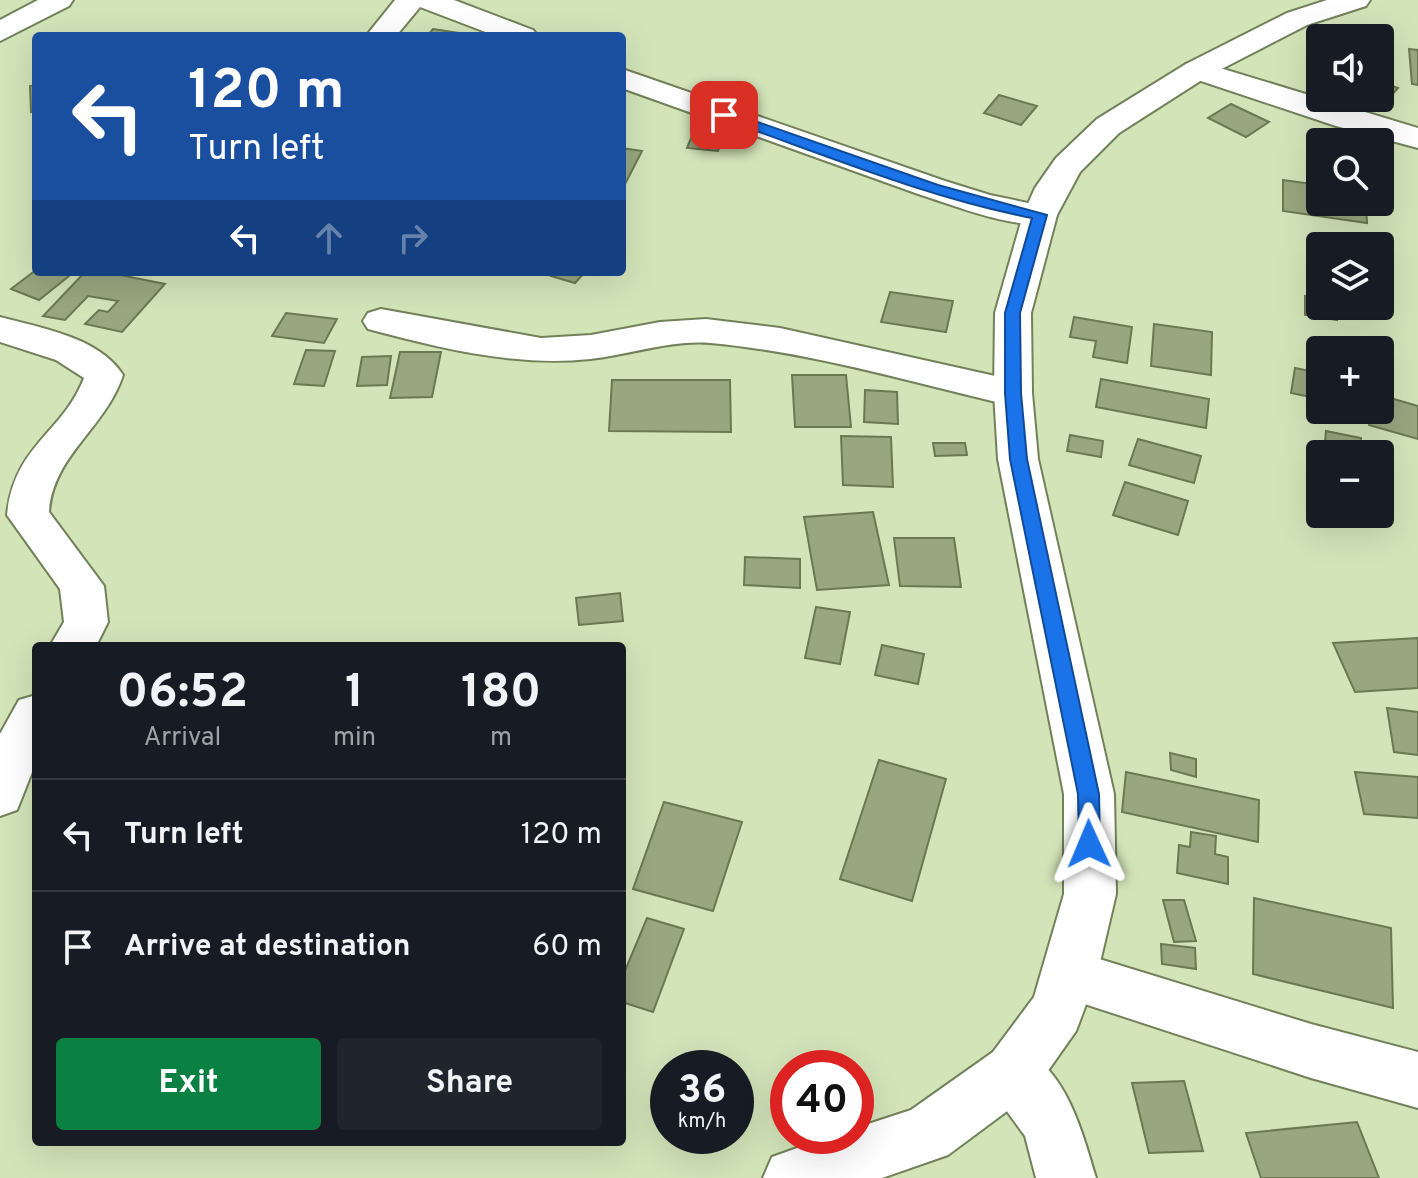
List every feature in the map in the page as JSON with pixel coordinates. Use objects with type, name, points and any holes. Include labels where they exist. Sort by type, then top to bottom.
[{"type":"street","points":[[0,32],[59,0]]},
{"type":"street","points":[[384,32],[410,0]]},
{"type":"street","points":[[428,0],[512,32]]},
{"type":"street","points":[[793,1178],[927,1134],[1013,1072],[1056,1013],[1070,975],[1090,894],[1089,794],[1018,459],[1013,393],[1013,313],[1040,215],[1068,165],[1108,126],[1197,70],[1297,19],[1353,0]]},
{"type":"street","points":[[1197,70],[1347,119],[1418,138]]},
{"type":"street","points":[[626,79],[933,188],[983,204],[1040,215]]},
{"type":"street","points":[[381,321],[541,350],[591,347],[660,334],[706,331],[780,340],[1013,393]]},
{"type":"street","points":[[0,329],[71,354],[95,365],[104,375],[100,390],[32,485],[28,515],[82,586],[86,622],[75,642]]},
{"type":"street","points":[[0,795],[16,750],[32,721]]},
{"type":"street","points":[[1070,975],[1311,1051],[1418,1080]]},
{"type":"street","points":[[1013,1072],[1050,1122],[1066,1178]]},
{"type":"building","points":[[1409,49],[1418,50],[1418,85],[1412,84]]},
{"type":"building","points":[[999,95],[1037,106],[1021,125],[984,113]]},
{"type":"building","points":[[1231,104],[1269,122],[1246,137],[1208,118]]},
{"type":"building","points":[[700,116],[731,119],[718,151],[687,148]]},
{"type":"building","points":[[626,149],[642,151],[626,182]]},
{"type":"building","points":[[1283,180],[1306,183],[1306,214],[1283,211]]},
{"type":"building","points":[[1318,216],[1367,216],[1367,223]]},
{"type":"building","points":[[32,273],[32,276],[69,276],[39,300],[11,289]]},
{"type":"building","points":[[81,276],[125,276],[165,284],[122,332],[85,324],[99,310],[108,312],[118,301],[88,296],[65,320],[43,316]]},
{"type":"building","points":[[551,276],[581,276],[575,283]]},
{"type":"building","points":[[890,292],[953,301],[946,332],[881,322]]},
{"type":"building","points":[[286,313],[337,319],[324,343],[272,336]]},
{"type":"building","points":[[1074,317],[1132,327],[1127,363],[1093,357],[1096,341],[1070,337]]},
{"type":"building","points":[[1154,324],[1212,332],[1211,375],[1151,366]]},
{"type":"building","points":[[306,350],[335,351],[324,386],[294,384]]},
{"type":"building","points":[[400,352],[441,352],[432,397],[390,398]]},
{"type":"building","points":[[391,356],[387,385],[357,386],[362,357]]},
{"type":"building","points":[[1295,368],[1306,370],[1306,396],[1291,393]]},
{"type":"building","points":[[792,375],[846,375],[851,427],[795,427]]},
{"type":"building","points":[[1101,379],[1209,399],[1206,428],[1096,407]]},
{"type":"building","points":[[612,380],[730,380],[731,432],[609,431]]},
{"type":"building","points":[[865,390],[897,392],[898,424],[864,422]]},
{"type":"building","points":[[1394,399],[1418,406],[1418,439],[1369,425],[1394,424]]},
{"type":"building","points":[[1326,431],[1361,438],[1361,440],[1325,440]]},
{"type":"building","points":[[1070,435],[1103,441],[1101,457],[1067,451]]},
{"type":"building","points":[[841,436],[891,437],[893,487],[843,485]]},
{"type":"building","points":[[1138,439],[1201,456],[1194,483],[1129,465]]},
{"type":"building","points":[[933,443],[965,443],[967,455],[935,456]]},
{"type":"building","points":[[1125,482],[1188,501],[1178,535],[1113,515]]},
{"type":"building","points":[[873,512],[889,585],[817,590],[804,517]]},
{"type":"building","points":[[894,538],[954,538],[961,587],[900,586]]},
{"type":"building","points":[[745,557],[800,559],[800,588],[744,585]]},
{"type":"building","points":[[620,593],[623,621],[579,625],[576,598]]},
{"type":"building","points":[[816,607],[850,612],[840,664],[805,658]]},
{"type":"building","points":[[1418,638],[1418,688],[1355,692],[1333,643]]},
{"type":"building","points":[[882,645],[924,654],[918,684],[875,675]]},
{"type":"building","points":[[1387,708],[1418,712],[1418,755],[1394,752]]},
{"type":"building","points":[[1170,753],[1196,759],[1196,777],[1171,770]]},
{"type":"building","points":[[879,760],[946,779],[912,901],[840,879]]},
{"type":"building","points":[[1126,772],[1259,800],[1258,842],[1122,812]]},
{"type":"building","points":[[1355,772],[1418,777],[1418,818],[1364,814]]},
{"type":"building","points":[[664,802],[742,822],[713,911],[633,889]]},
{"type":"building","points":[[1191,832],[1216,836],[1215,854],[1228,857],[1228,884],[1177,873],[1179,845],[1190,847]]},
{"type":"building","points":[[1254,898],[1391,928],[1393,1008],[1253,974]]},
{"type":"building","points":[[1163,900],[1184,900],[1196,941],[1174,942]]},
{"type":"building","points":[[647,918],[684,929],[653,1012],[626,1003],[626,968]]},
{"type":"building","points":[[1161,944],[1195,948],[1196,969],[1162,964]]},
{"type":"building","points":[[1184,1081],[1203,1151],[1149,1153],[1132,1083]]},
{"type":"building","points":[[1357,1122],[1379,1178],[1261,1178],[1246,1133]]},
{"type":"route","points":[[724,115],[983,204],[1040,215],[1013,313],[1013,393],[1018,459],[1089,794],[1089,844]]}]
